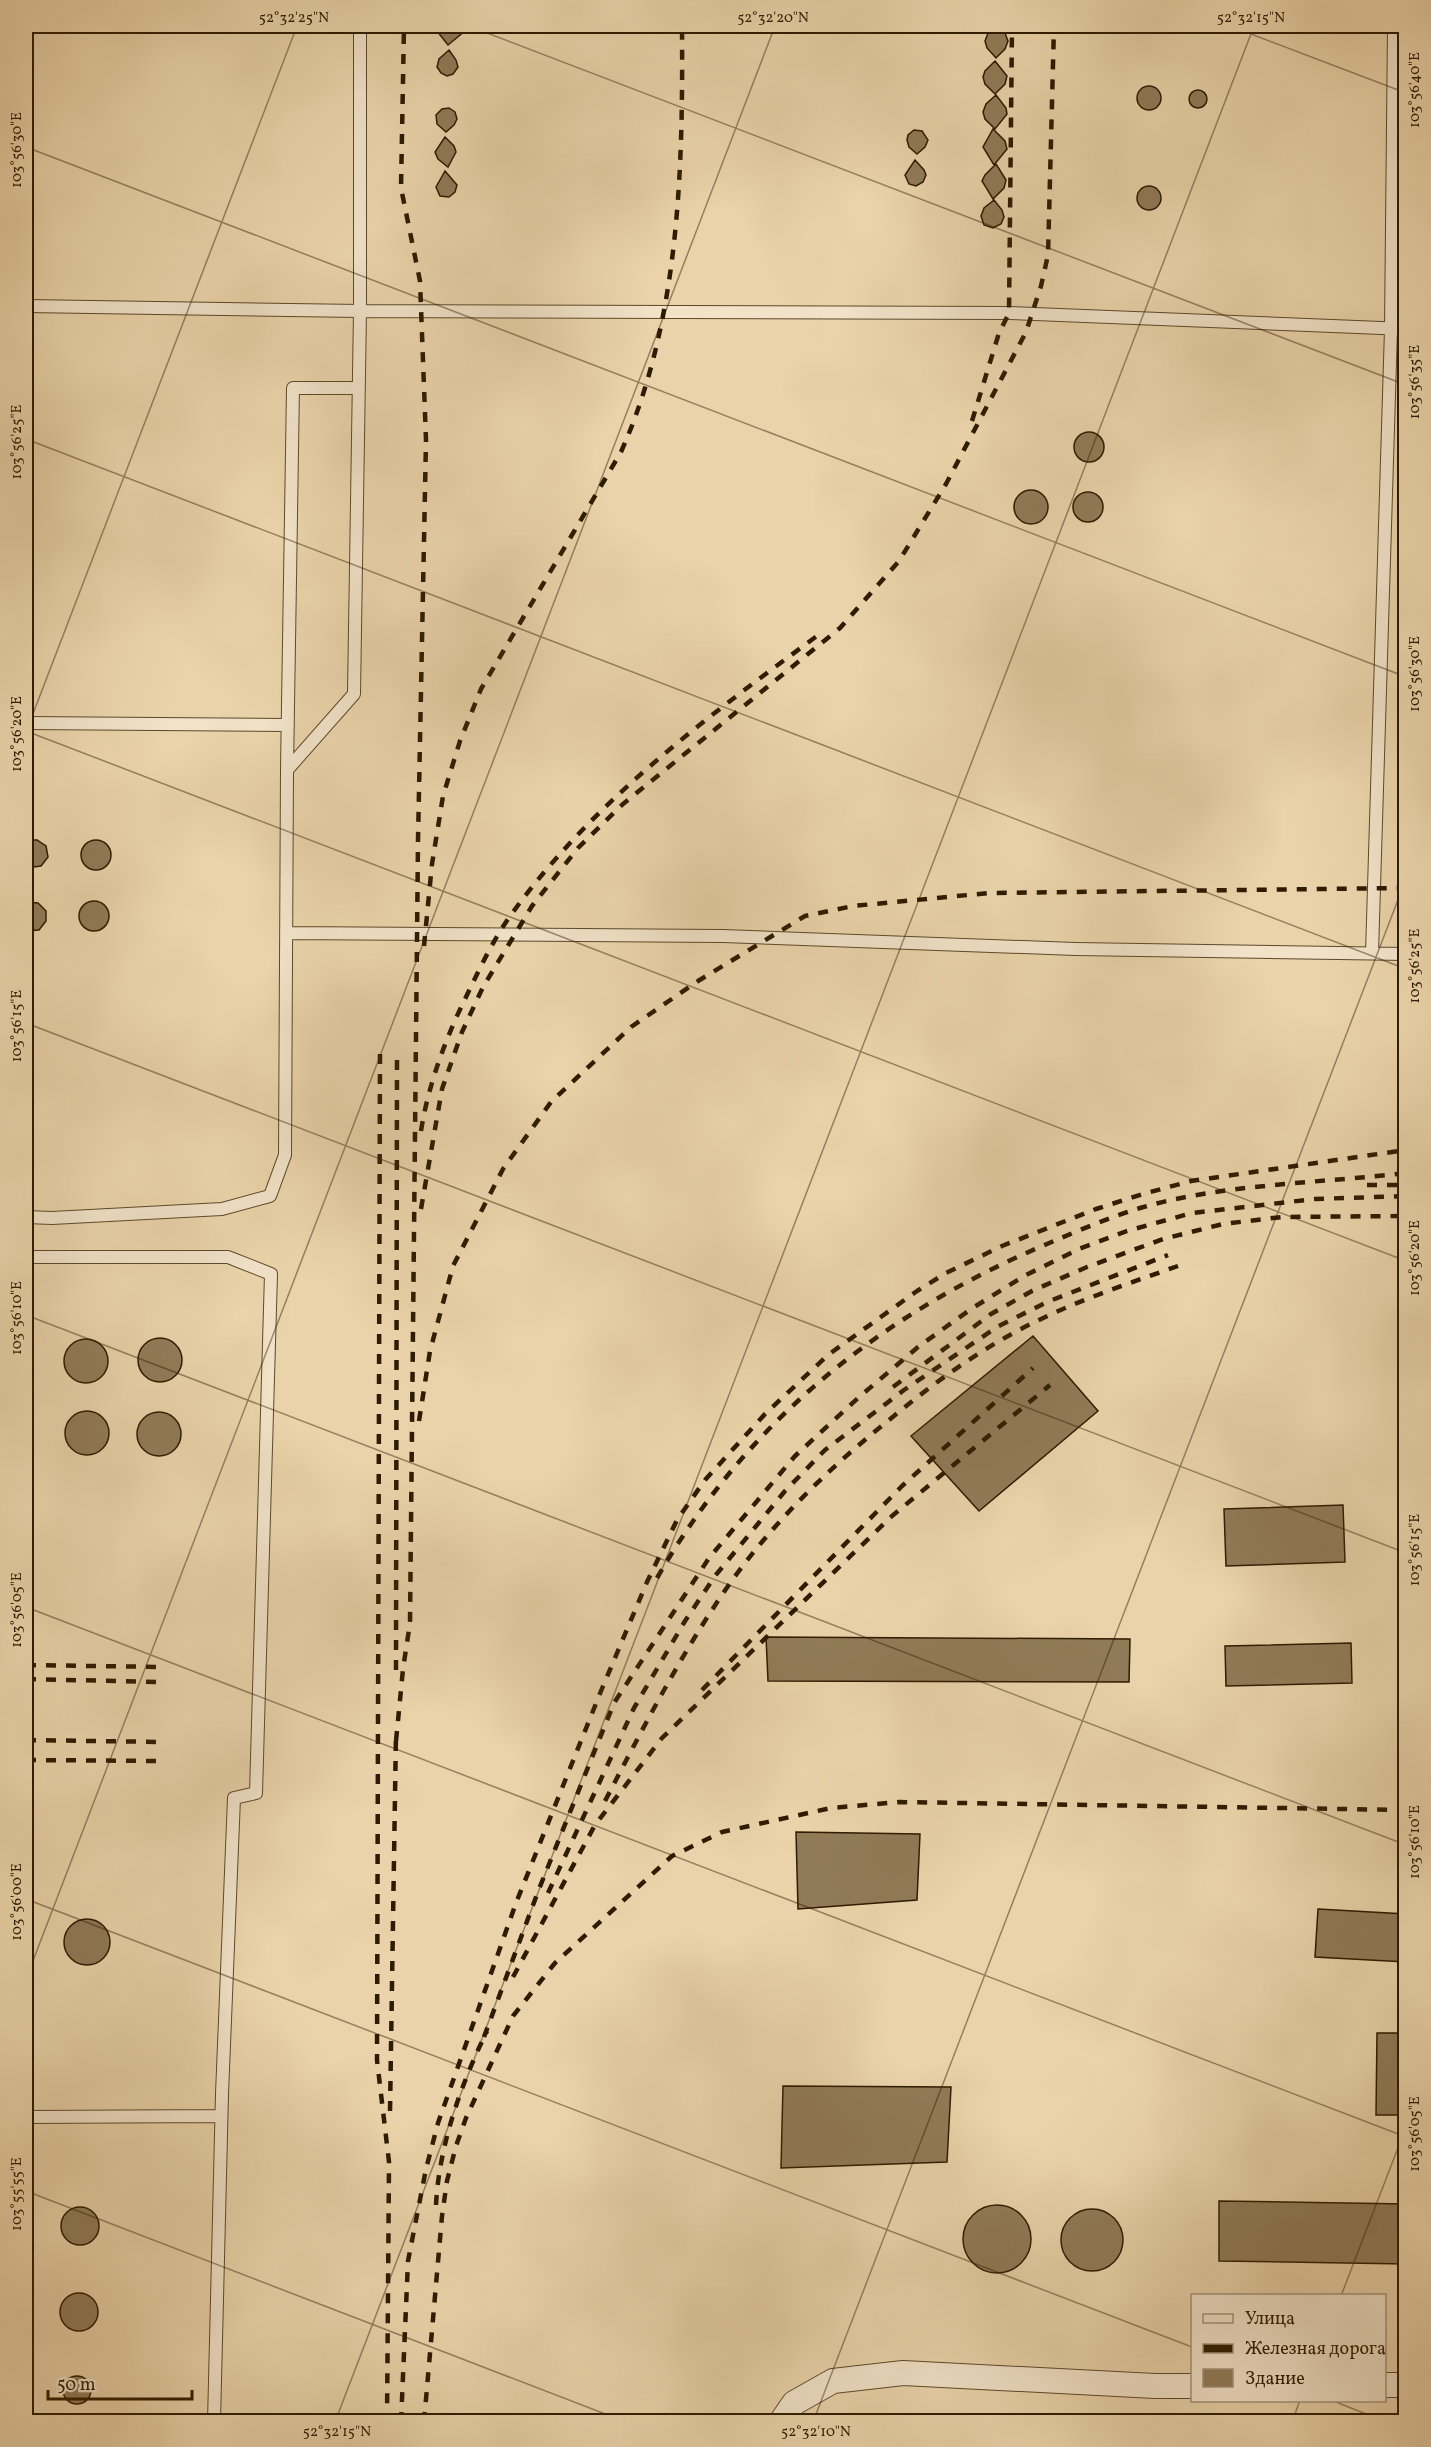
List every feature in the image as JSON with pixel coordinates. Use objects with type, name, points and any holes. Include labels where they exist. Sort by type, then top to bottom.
[{"type":"street","points":[[781,2421],[794,2403],[833,2381],[903,2373],[1191,2386]]},
{"type":"street","points":[[1386,2385],[1406,2385]]},
{"type":"lane","points":[[287,770],[354,694],[360,311],[360,26]]},
{"type":"lane","points":[[1372,953],[1391,329],[1394,26]]},
{"type":"lane","points":[[26,306],[360,311],[1009,313],[1406,329]]},
{"type":"lane","points":[[26,1217],[52,1218],[222,1209],[270,1196],[285,1155],[287,770],[293,388],[358,388]]},
{"type":"lane","points":[[26,723],[288,725]]},
{"type":"lane","points":[[286,933],[723,936],[1075,949],[1406,954]]},
{"type":"lane","points":[[26,1257],[228,1257],[271,1274],[256,1793],[234,1798],[221,2116],[214,2421]]},
{"type":"lane","points":[[26,2117],[221,2116]]},
{"type":"building","points":[[433,26],[471,26],[448,45]]},
{"type":"building","points":[[996,30],[1005,33],[1008,41],[1005,49],[996,58],[987,48],[985,41],[988,33]]},
{"type":"building","points":[[449,50],[458,67],[453,74],[447,76],[437,67],[439,59]]},
{"type":"building","points":[[995,61],[1007,76],[1005,84],[995,94],[985,84],[983,77],[985,71]]},
{"type":"building","points":[[1149,86],[1157,90],[1161,98],[1157,106],[1149,110],[1141,106],[1137,98],[1141,90]]},
{"type":"building","points":[[1198,90],[1204,93],[1207,99],[1204,105],[1198,108],[1192,105],[1189,99],[1192,93]]},
{"type":"building","points":[[996,95],[1006,108],[1007,114],[995,129],[985,119],[983,112],[986,104]]},
{"type":"building","points":[[449,108],[455,112],[457,119],[446,132],[437,124],[436,115],[442,109]]},
{"type":"building","points":[[993,129],[1005,141],[1007,149],[994,165],[983,147]]},
{"type":"building","points":[[914,130],[922,131],[928,140],[925,147],[917,154],[909,147],[907,140],[908,135]]},
{"type":"building","points":[[445,137],[454,146],[456,152],[448,167],[438,159],[435,152]]},
{"type":"building","points":[[915,160],[926,175],[923,182],[916,186],[909,184],[905,175]]},
{"type":"building","points":[[996,164],[1006,180],[1004,188],[993,199],[982,181]]},
{"type":"building","points":[[445,171],[457,185],[455,192],[449,197],[440,196],[436,187]]},
{"type":"building","points":[[1149,186],[1157,190],[1161,198],[1157,206],[1149,210],[1141,206],[1137,198],[1141,190]]},
{"type":"building","points":[[994,200],[1002,210],[1004,217],[1001,224],[993,228],[984,225],[981,216],[984,208]]},
{"type":"building","points":[[1089,432],[1095,433],[1103,441],[1103,453],[1095,461],[1089,462],[1083,461],[1075,453],[1074,447],[1075,441],[1083,433]]},
{"type":"building","points":[[1031,490],[1043,495],[1048,507],[1043,519],[1031,524],[1019,519],[1014,507],[1019,495]]},
{"type":"building","points":[[1088,492],[1099,496],[1103,507],[1099,518],[1088,522],[1077,518],[1073,507],[1077,496]]},
{"type":"building","points":[[26,840],[37,840],[46,846],[48,857],[41,866],[26,868]]},
{"type":"building","points":[[96,840],[102,841],[110,849],[110,861],[102,869],[96,870],[90,869],[82,861],[81,855],[82,849],[90,841]]},
{"type":"building","points":[[94,901],[100,902],[108,910],[108,922],[100,930],[94,931],[88,930],[80,922],[79,916],[80,910],[88,902]]},
{"type":"building","points":[[26,902],[38,903],[46,911],[46,921],[39,930],[26,931]]},
{"type":"building","points":[[1033,1336],[1098,1411],[979,1511],[911,1436]]},
{"type":"building","points":[[160,1338],[176,1344],[182,1360],[176,1376],[160,1382],[144,1376],[138,1360],[144,1344]]},
{"type":"building","points":[[86,1339],[102,1345],[108,1361],[102,1377],[86,1383],[70,1377],[64,1361],[70,1345]]},
{"type":"building","points":[[87,1411],[103,1417],[109,1433],[103,1449],[87,1455],[71,1449],[65,1433],[71,1417]]},
{"type":"building","points":[[159,1412],[175,1418],[181,1434],[175,1450],[159,1456],[143,1450],[137,1434],[143,1418]]},
{"type":"building","points":[[1343,1505],[1345,1562],[1226,1566],[1224,1509]]},
{"type":"building","points":[[766,1637],[1130,1639],[1129,1682],[768,1681]]},
{"type":"building","points":[[1351,1643],[1352,1683],[1226,1686],[1225,1646]]},
{"type":"building","points":[[796,1832],[920,1834],[917,1900],[798,1909]]},
{"type":"building","points":[[1318,1909],[1406,1914],[1406,1962],[1315,1957]]},
{"type":"building","points":[[87,1919],[103,1926],[110,1942],[103,1958],[87,1965],[71,1958],[64,1942],[71,1926]]},
{"type":"building","points":[[1377,2033],[1406,2033],[1406,2115],[1376,2115]]},
{"type":"building","points":[[783,2086],[951,2087],[947,2162],[781,2168]]},
{"type":"building","points":[[1219,2201],[1406,2204],[1406,2264],[1219,2261]]},
{"type":"building","points":[[997,2205],[1010,2208],[1021,2215],[1028,2226],[1031,2239],[1028,2252],[1021,2263],[1010,2270],[997,2273],[984,2270],[973,2263],[966,2252],[963,2239],[966,2226],[973,2215],[984,2208]]},
{"type":"building","points":[[80,2207],[93,2213],[99,2226],[93,2239],[80,2245],[67,2239],[61,2226],[67,2213]]},
{"type":"building","points":[[1092,2209],[1114,2218],[1123,2240],[1114,2262],[1092,2271],[1070,2262],[1061,2240],[1070,2218]]},
{"type":"building","points":[[79,2293],[92,2299],[98,2312],[92,2325],[79,2331],[66,2325],[60,2312],[66,2299]]},
{"type":"building","points":[[77,2376],[87,2380],[91,2390],[87,2400],[77,2404],[67,2400],[63,2390],[67,2380]]},
{"type":"railway","points":[[396,1741],[410,1623],[418,841],[426,440],[420,281],[401,188],[404,26]]},
{"type":"railway","points":[[424,946],[432,864],[443,796],[460,741],[481,689],[621,452],[641,402],[656,350],[674,243],[679,188],[682,26]]},
{"type":"railway","points":[[972,421],[999,333],[1009,313],[1012,26]]},
{"type":"railway","points":[[421,1209],[442,1089],[462,1032],[483,987],[532,906],[578,848],[623,804],[840,628],[899,561],[946,484],[1026,332],[1041,286],[1048,255],[1054,26]]},
{"type":"railway","points":[[421,1131],[433,1080],[444,1047],[480,968],[508,919],[540,877],[575,837],[653,764],[693,730],[821,633]]},
{"type":"railway","points":[[419,1421],[430,1351],[453,1266],[503,1169],[551,1102],[631,1027],[698,981],[805,916],[853,906],[989,893],[1406,888]]},
{"type":"railway","points":[[380,1054],[377,2060],[389,2162],[387,2422]]},
{"type":"railway","points":[[396,1670],[397,1058]]},
{"type":"railway","points":[[401,2422],[408,2261],[426,2169],[438,2123],[516,1903],[601,1691],[647,1582],[677,1520],[705,1480],[765,1414],[828,1355],[917,1291],[946,1273],[1002,1246],[1096,1209],[1191,1181],[1406,1150]]},
{"type":"railway","points":[[657,1578],[693,1521],[733,1469],[776,1422],[824,1378],[874,1339],[929,1304],[986,1272],[1116,1216],[1171,1200],[1237,1189],[1406,1173]]},
{"type":"railway","points":[[1367,1185],[1406,1185]]},
{"type":"railway","points":[[484,2037],[539,1889],[614,1703],[709,1558],[795,1456],[858,1398],[918,1347],[971,1309],[1024,1276],[1079,1249],[1127,1231],[1192,1213],[1315,1199],[1406,1196]]},
{"type":"railway","points":[[893,1387],[991,1314],[1032,1291],[1087,1267],[1163,1239],[1223,1224],[1282,1217],[1406,1216]]},
{"type":"railway","points":[[548,1893],[634,1708],[685,1621],[715,1576],[785,1491],[825,1450],[904,1390],[997,1327],[1047,1302],[1168,1255]]},
{"type":"railway","points":[[605,1801],[678,1666],[709,1614],[762,1542],[822,1478],[920,1395],[968,1360],[1038,1320],[1117,1287],[1178,1266]]},
{"type":"railway","points":[[702,1690],[902,1486],[1033,1368]]},
{"type":"railway","points":[[513,1977],[595,1825],[662,1738],[892,1516],[1050,1385]]},
{"type":"railway","points":[[26,1665],[163,1667]]},
{"type":"railway","points":[[26,1679],[159,1682]]},
{"type":"railway","points":[[390,2111],[396,1733]]},
{"type":"railway","points":[[26,1740],[162,1742]]},
{"type":"railway","points":[[26,1760],[160,1761]]},
{"type":"railway","points":[[424,2422],[442,2216],[447,2181],[466,2118],[513,2016],[555,1963],[672,1856],[722,1832],[831,1808],[899,1802],[1406,1810]]},
{"type":"railway","points":[[436,2205],[442,2160],[453,2116],[468,2072],[487,2031]]}]
